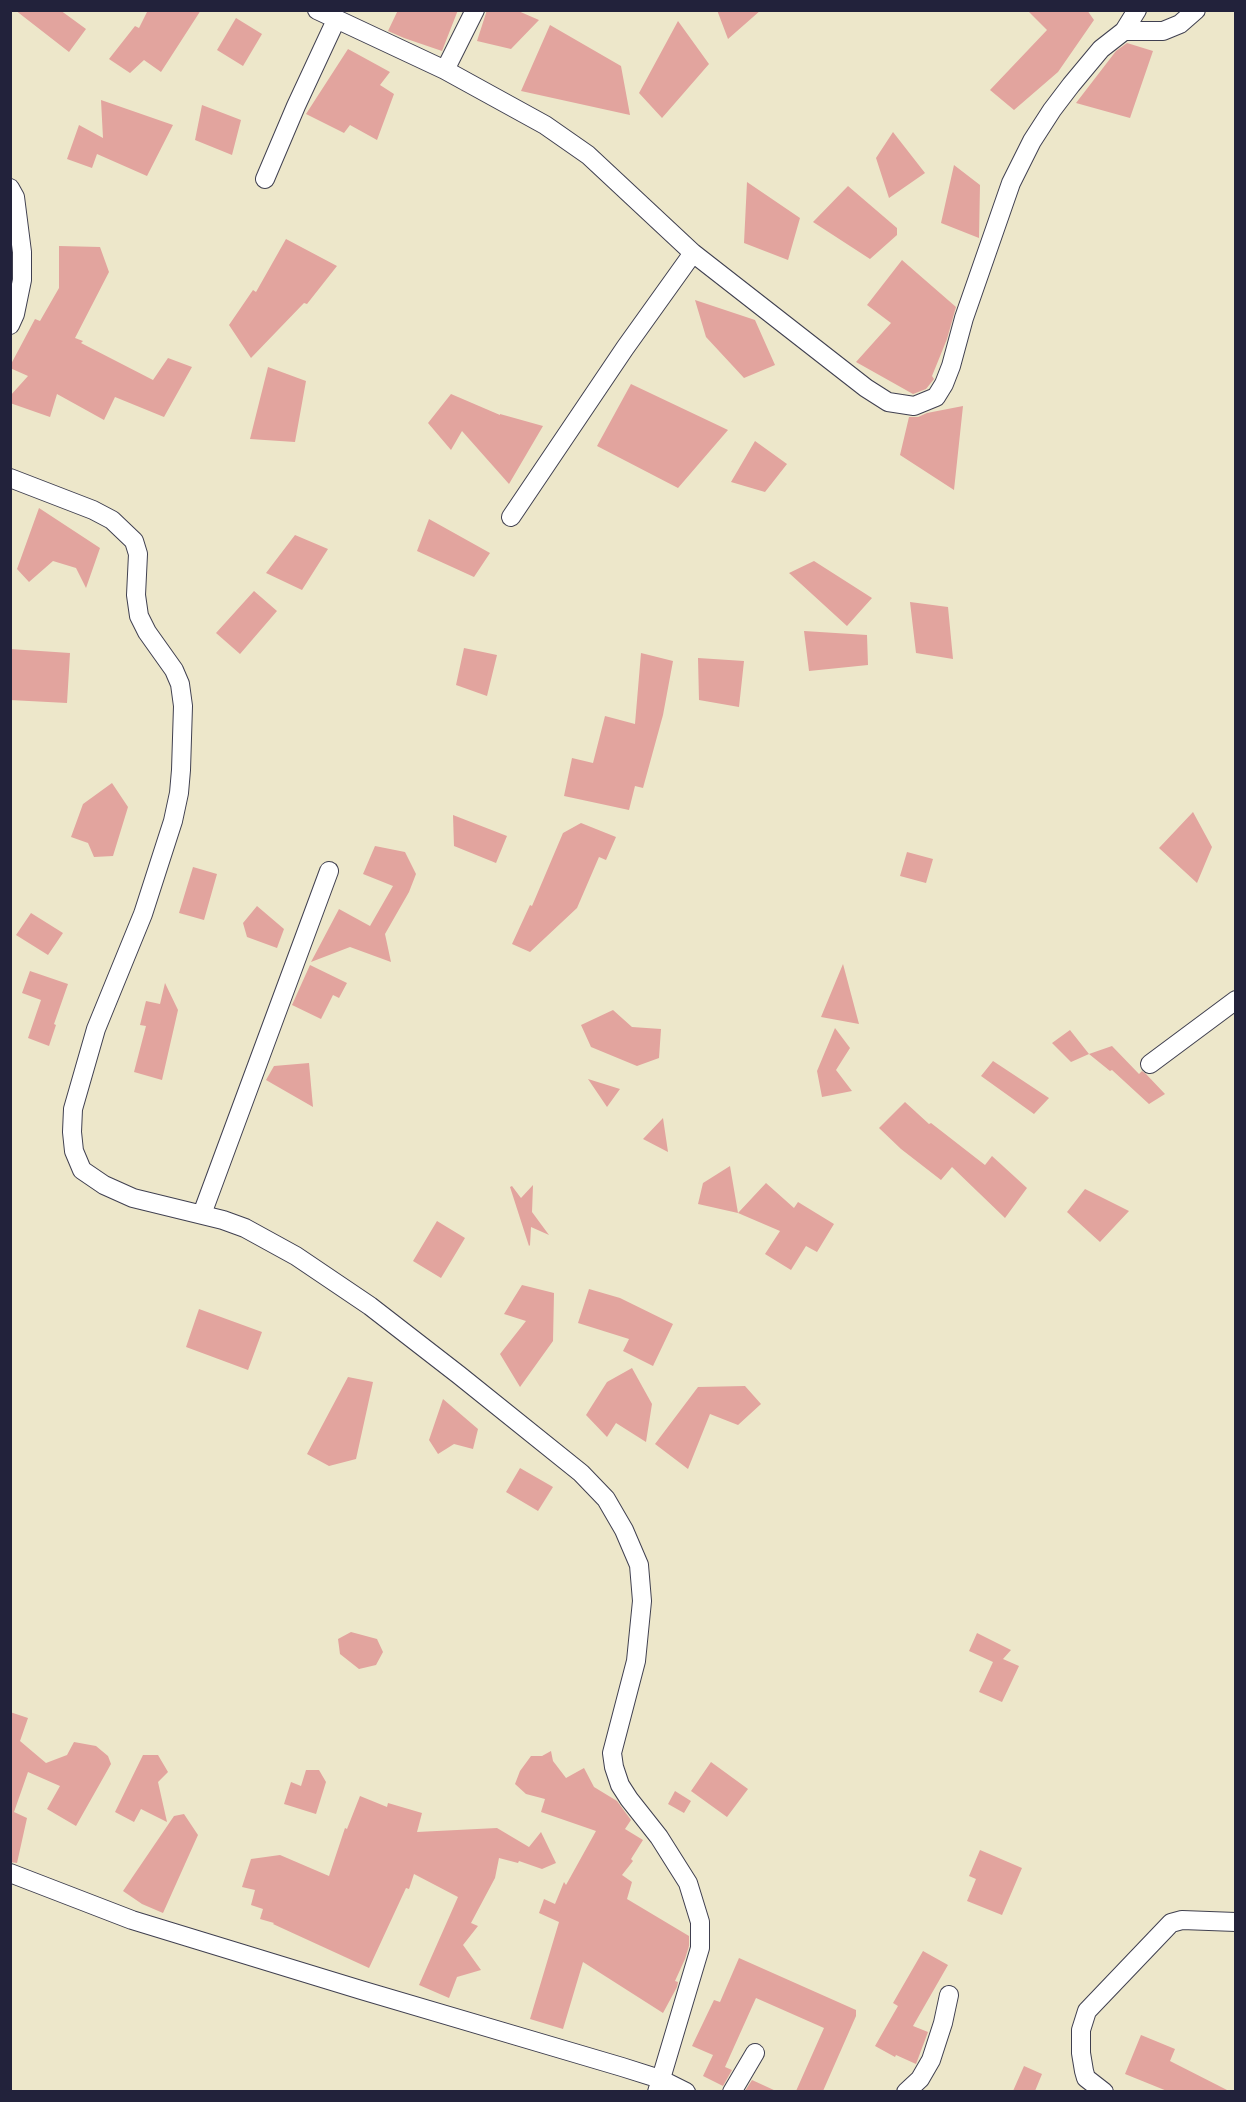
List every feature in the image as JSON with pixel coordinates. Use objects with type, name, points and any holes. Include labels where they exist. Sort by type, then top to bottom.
[{"type":"street","points":[[317,10],[445,70],[545,125],[588,155],[693,253],[866,388],[888,402],[914,406],[936,397],[951,366],[964,318],[1011,183],[1032,141],[1052,110],[1101,49],[1124,32],[1137,10]]},
{"type":"street","points":[[445,70],[475,10]]},
{"type":"street","points":[[1124,32],[1163,31],[1180,24],[1196,10]]},
{"type":"street","points":[[265,179],[336,20]]},
{"type":"street","points":[[10,188],[15,197],[22,252],[22,280],[15,314],[10,325]]},
{"type":"street","points":[[511,517],[625,348],[693,253]]},
{"type":"street","points":[[10,478],[93,510],[112,520],[134,541],[138,554],[136,595],[139,616],[147,632],[174,670],[180,684],[183,706],[179,793],[173,821],[143,914],[111,991],[88,1055],[73,1109],[74,1151],[82,1170],[104,1185],[133,1198],[202,1214],[245,1228],[296,1256],[370,1306],[581,1473],[606,1499],[624,1530],[639,1565],[642,1601],[636,1661],[612,1753],[614,1767],[620,1785],[659,1837],[688,1883],[701,1930],[700,1948],[659,2085]]},
{"type":"street","points":[[202,1214],[328,871]]},
{"type":"street","points":[[1150,1064],[1236,1000]]},
{"type":"street","points":[[10,1873],[132,1920],[659,2085],[686,2091]]},
{"type":"street","points":[[1104,2091],[1086,2078],[1083,2071],[1080,2053],[1081,2030],[1087,2011],[1171,1923],[1182,1920],[1236,1922]]},
{"type":"street","points":[[906,2091],[920,2079],[930,2060],[943,2023],[949,1995]]},
{"type":"street","points":[[732,2091],[755,2053]]},
{"type":"building","points":[[15,10],[60,10],[86,29],[69,52]]},
{"type":"building","points":[[148,10],[201,10],[161,72],[144,60],[130,73],[109,59],[135,26],[139,28]]},
{"type":"building","points":[[398,10],[458,10],[442,51],[388,31]]},
{"type":"building","points":[[487,10],[516,10],[539,20],[511,49],[477,41]]},
{"type":"building","points":[[717,10],[761,10],[728,39]]},
{"type":"building","points":[[1027,10],[1087,10],[1094,20],[1058,72],[1014,110],[990,90],[1047,30]]},
{"type":"building","points":[[236,18],[262,34],[243,66],[217,50]]},
{"type":"building","points":[[678,21],[709,64],[662,118],[639,93]]},
{"type":"building","points":[[550,25],[621,66],[630,115],[521,91]]},
{"type":"building","points":[[1127,43],[1153,51],[1130,118],[1076,103],[1116,51]]},
{"type":"building","points":[[348,49],[390,72],[380,85],[394,94],[377,140],[350,125],[344,133],[306,114]]},
{"type":"building","points":[[101,100],[173,125],[147,176],[97,154],[92,168],[67,159],[79,125],[103,138]]},
{"type":"building","points":[[202,105],[241,120],[232,155],[195,140]]},
{"type":"building","points":[[893,132],[925,173],[889,198],[876,158]]},
{"type":"building","points":[[954,165],[980,185],[979,238],[941,223]]},
{"type":"building","points":[[747,182],[800,218],[788,260],[744,243]]},
{"type":"building","points":[[848,186],[897,228],[897,235],[870,259],[813,222]]},
{"type":"building","points":[[286,239],[337,266],[307,304],[304,303],[251,358],[229,325],[253,290],[256,292]]},
{"type":"building","points":[[59,246],[100,247],[109,272],[75,338],[153,380],[168,358],[192,367],[164,417],[115,397],[104,420],[57,394],[50,417],[10,403],[10,396],[28,376],[10,366],[35,319],[40,321],[59,288]]},
{"type":"building","points":[[902,260],[956,307],[947,339],[932,376],[934,379],[926,389],[913,394],[856,362],[891,323],[867,305]]},
{"type":"building","points":[[695,300],[755,320],[775,365],[744,378],[706,337]]},
{"type":"building","points":[[268,367],[306,381],[295,442],[250,439]]},
{"type":"building","points":[[631,384],[728,430],[678,488],[597,446]]},
{"type":"building","points":[[451,394],[500,415],[543,426],[509,484],[462,431],[451,450],[428,423]]},
{"type":"building","points":[[963,406],[954,490],[900,455],[909,417]]},
{"type":"building","points":[[755,441],[787,464],[765,492],[731,482]]},
{"type":"building","points":[[39,508],[100,548],[86,588],[76,568],[53,561],[29,582],[17,569]]},
{"type":"building","points":[[429,519],[490,553],[474,577],[417,551]]},
{"type":"building","points":[[295,535],[328,549],[302,590],[266,573]]},
{"type":"building","points":[[814,561],[872,598],[847,626],[789,573]]},
{"type":"building","points":[[254,591],[277,611],[240,654],[216,633]]},
{"type":"building","points":[[910,602],[948,607],[953,659],[916,653]]},
{"type":"building","points":[[804,631],[867,635],[868,665],[809,671]]},
{"type":"building","points":[[464,648],[497,655],[487,696],[456,685]]},
{"type":"building","points":[[10,649],[70,653],[67,703],[10,700]]},
{"type":"building","points":[[641,653],[673,661],[663,715],[643,788],[635,786],[629,810],[564,796],[572,758],[593,763],[605,716],[635,724]]},
{"type":"building","points":[[698,658],[744,661],[739,707],[699,700]]},
{"type":"building","points":[[112,783],[128,807],[113,856],[94,857],[88,843],[71,837],[83,804]]},
{"type":"building","points":[[1193,812],[1212,847],[1197,883],[1159,848]]},
{"type":"building","points":[[453,815],[507,836],[496,863],[454,846]]},
{"type":"building","points":[[581,823],[616,837],[606,860],[599,857],[577,908],[530,952],[512,944],[530,905],[532,906],[563,833]]},
{"type":"building","points":[[375,846],[405,852],[416,874],[409,892],[385,934],[391,962],[350,947],[311,962],[339,909],[370,926],[393,886],[363,874]]},
{"type":"building","points":[[907,852],[933,859],[926,883],[900,876]]},
{"type":"building","points":[[193,867],[217,874],[204,920],[179,913]]},
{"type":"building","points":[[257,906],[284,929],[277,948],[247,937],[243,923]]},
{"type":"building","points":[[31,913],[63,933],[48,955],[16,935]]},
{"type":"building","points":[[843,964],[859,1024],[821,1017]]},
{"type":"building","points":[[310,965],[347,983],[339,998],[333,995],[321,1019],[292,1005]]},
{"type":"building","points":[[30,971],[68,984],[49,1046],[28,1038],[41,1000],[22,993]]},
{"type":"building","points":[[165,983],[178,1010],[162,1080],[134,1072],[146,1026],[140,1025],[146,1001],[160,1004]]},
{"type":"building","points":[[613,1010],[632,1027],[661,1029],[659,1058],[637,1066],[591,1047],[581,1025]]},
{"type":"building","points":[[835,1028],[850,1048],[836,1070],[852,1091],[822,1097],[817,1071]]},
{"type":"building","points":[[1070,1030],[1089,1054],[1071,1062],[1052,1043]]},
{"type":"building","points":[[1112,1046],[1139,1074],[1142,1071],[1146,1074],[1165,1094],[1149,1104],[1112,1070],[1110,1071],[1089,1054]]},
{"type":"building","points":[[993,1061],[1049,1098],[1034,1114],[981,1076]]},
{"type":"building","points":[[309,1063],[313,1107],[266,1080],[274,1066]]},
{"type":"building","points":[[588,1079],[620,1089],[607,1107]]},
{"type":"building","points":[[905,1102],[929,1124],[931,1123],[985,1165],[992,1156],[1027,1188],[1005,1218],[952,1167],[941,1180],[901,1149],[879,1128]]},
{"type":"building","points":[[663,1118],[668,1152],[643,1139]]},
{"type":"building","points":[[730,1166],[738,1213],[698,1204],[703,1183]]},
{"type":"building","points":[[766,1183],[794,1208],[798,1202],[834,1224],[817,1252],[806,1246],[791,1270],[765,1254],[780,1231],[738,1213]]},
{"type":"building","points":[[533,1185],[532,1212],[549,1235],[531,1227],[529,1246],[510,1187],[512,1186],[521,1198]]},
{"type":"building","points":[[1085,1189],[1129,1211],[1100,1242],[1067,1212]]},
{"type":"building","points":[[437,1221],[465,1238],[441,1278],[413,1261]]},
{"type":"building","points":[[522,1285],[554,1293],[553,1341],[520,1387],[500,1354],[526,1321],[504,1314]]},
{"type":"building","points":[[589,1289],[620,1298],[673,1324],[653,1366],[623,1351],[629,1339],[578,1323]]},
{"type":"building","points":[[199,1309],[262,1332],[248,1370],[186,1347]]},
{"type":"building","points":[[632,1368],[652,1404],[646,1442],[616,1423],[607,1437],[586,1415],[607,1382]]},
{"type":"building","points":[[348,1377],[373,1382],[356,1459],[329,1466],[307,1454]]},
{"type":"building","points":[[745,1386],[761,1404],[738,1425],[710,1414],[688,1469],[655,1444],[698,1387]]},
{"type":"building","points":[[443,1399],[478,1429],[473,1449],[454,1444],[438,1454],[429,1440]]},
{"type":"building","points":[[520,1468],[553,1487],[538,1511],[506,1492]]},
{"type":"building","points":[[351,1632],[377,1639],[383,1652],[376,1665],[359,1669],[340,1654],[338,1639]]},
{"type":"building","points":[[977,1633],[1011,1650],[1003,1659],[1019,1666],[1002,1702],[979,1692],[993,1662],[969,1651]]},
{"type":"building","points":[[10,1712],[28,1718],[20,1741],[46,1763],[67,1755],[74,1742],[96,1746],[108,1756],[111,1764],[76,1826],[47,1809],[60,1786],[28,1772],[14,1812],[27,1818],[17,1863],[10,1862]]},
{"type":"building","points":[[551,1751],[553,1761],[566,1778],[584,1768],[594,1787],[617,1801],[631,1820],[625,1829],[643,1840],[631,1859],[633,1861],[622,1875],[632,1882],[627,1899],[689,1936],[685,1959],[675,1981],[678,1982],[677,1987],[663,2013],[583,1962],[563,2029],[530,2019],[559,1922],[539,1913],[544,1899],[555,1904],[564,1882],[566,1885],[596,1831],[541,1812],[545,1799],[526,1794],[515,1784],[520,1771],[531,1756],[542,1756]]},
{"type":"building","points":[[143,1755],[158,1755],[168,1772],[158,1782],[167,1822],[141,1809],[134,1822],[115,1812]]},
{"type":"building","points":[[711,1762],[748,1789],[727,1817],[691,1791]]},
{"type":"building","points":[[306,1770],[319,1770],[326,1782],[316,1814],[284,1804],[291,1782],[301,1786]]},
{"type":"building","points":[[675,1791],[691,1801],[684,1813],[668,1804]]},
{"type":"building","points":[[360,1796],[387,1807],[388,1803],[422,1813],[417,1832],[497,1828],[529,1847],[541,1832],[556,1863],[542,1869],[519,1861],[518,1863],[499,1858],[495,1878],[471,1923],[478,1926],[463,1945],[481,1970],[457,1977],[449,1998],[419,1985],[458,1897],[414,1874],[409,1889],[406,1888],[369,1968],[274,1923],[260,1919],[263,1909],[251,1905],[255,1890],[242,1887],[251,1859],[280,1855],[329,1876],[345,1828],[347,1829]]},
{"type":"building","points":[[184,1814],[198,1835],[163,1913],[142,1904],[123,1891],[174,1816]]},
{"type":"building","points":[[980,1850],[1022,1868],[1002,1915],[967,1901],[976,1879],[969,1876]]},
{"type":"building","points":[[923,1951],[948,1965],[913,2026],[928,2032],[916,2064],[896,2055],[895,2057],[875,2046],[898,2006],[893,2003]]},
{"type":"building","points":[[739,1958],[856,2010],[856,2016],[823,2091],[796,2091],[824,2028],[756,1998],[725,2067],[732,2070],[723,2086],[703,2076],[713,2055],[692,2046],[714,2000],[720,2002]]},
{"type":"building","points":[[1141,2035],[1175,2049],[1170,2061],[1229,2091],[1167,2091],[1125,2074]]},
{"type":"building","points":[[1024,2066],[1042,2074],[1035,2091],[1013,2091]]},
{"type":"building","points":[[752,2080],[776,2091],[745,2091]]}]
